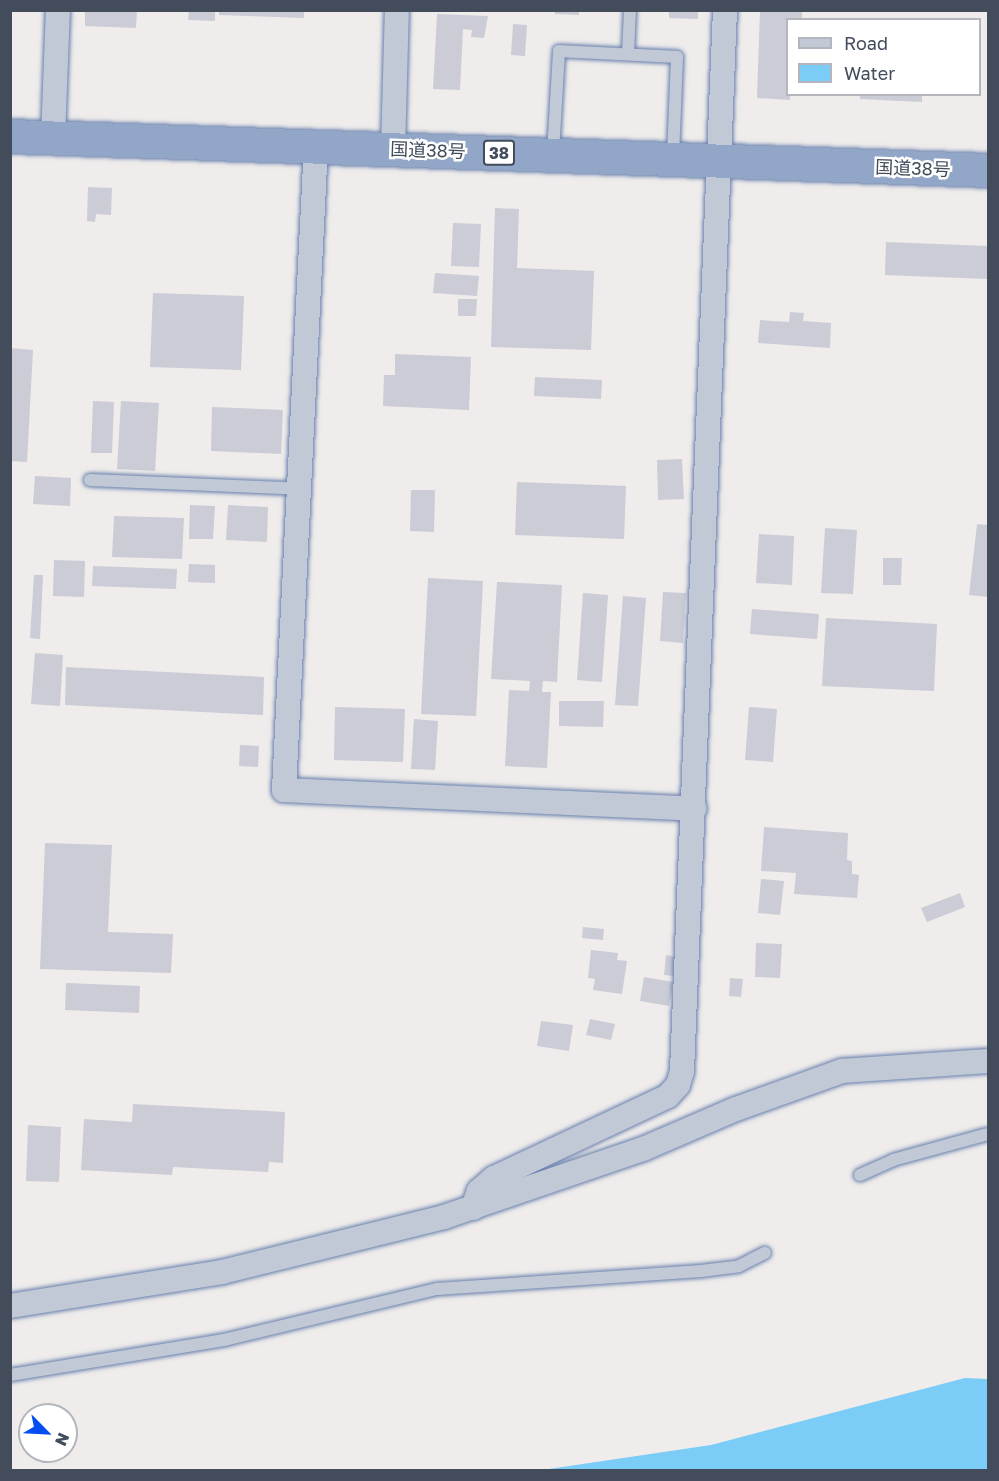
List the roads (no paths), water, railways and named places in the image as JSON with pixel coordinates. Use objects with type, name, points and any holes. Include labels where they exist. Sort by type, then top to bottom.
[{"type":"highway","name":"国道38号","points":[[10,136],[988,170]]},
{"type":"street","points":[[53,138],[58,10]]},
{"type":"street","points":[[393,149],[397,10]]},
{"type":"street","points":[[473,1209],[478,1191],[494,1178],[668,1096],[678,1085],[685,1032],[695,809],[725,10]]},
{"type":"street","points":[[316,145],[301,489],[284,790],[695,809]]},
{"type":"street","points":[[10,1306],[222,1272],[473,1209],[643,1149],[736,1109],[842,1071],[988,1061]]},
{"type":"lane","points":[[628,54],[630,10]]},
{"type":"lane","points":[[553,156],[559,51],[677,57],[673,159]]},
{"type":"lane","points":[[90,480],[301,489]]},
{"type":"lane","points":[[860,1175],[893,1160],[988,1134]]},
{"type":"lane","points":[[10,1375],[224,1340],[437,1289],[701,1271],[740,1266],[765,1253]]},
{"type":"water","points":[[965,1378],[988,1379],[988,1470],[542,1470],[711,1445]]}]
